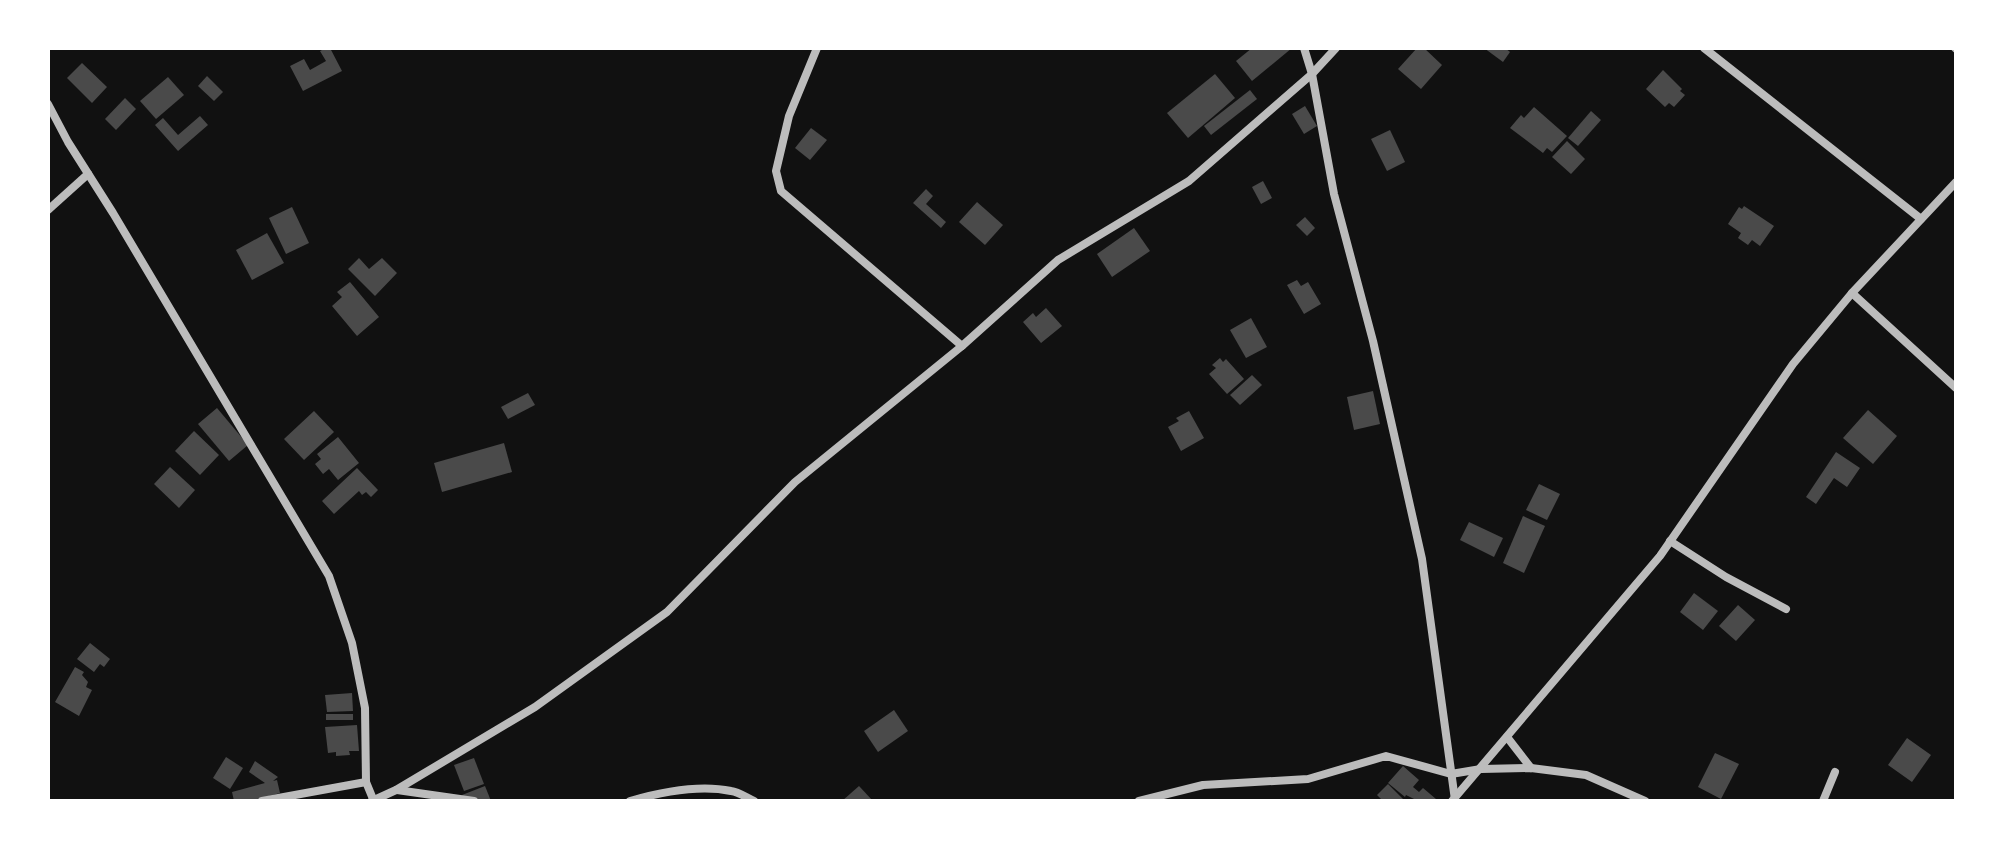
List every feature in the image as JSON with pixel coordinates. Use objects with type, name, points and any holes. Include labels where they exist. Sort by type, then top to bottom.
[{"type":"street","points":[[817,48],[789,116],[776,171],[781,191],[962,346]]},
{"type":"street","points":[[1304,48],[1312,74],[1334,194],[1373,341],[1422,559],[1454,800]]},
{"type":"street","points":[[48,104],[329,576],[352,643],[365,708],[366,782],[372,800],[396,790],[535,707],[667,612],[795,482],[962,346],[1058,260],[1189,181],[1312,74],[1336,48]]},
{"type":"street","points":[[1704,48],[1921,219]]},
{"type":"street","points":[[48,210],[88,174]]},
{"type":"street","points":[[1454,800],[1670,541],[1793,364],[1852,293],[1956,182]]},
{"type":"street","points":[[1852,293],[1956,388]]},
{"type":"street","points":[[1670,541],[1726,577],[1786,609]]},
{"type":"street","points":[[1507,737],[1531,768]]},
{"type":"street","points":[[1139,801],[1203,785],[1308,779],[1386,756],[1451,774],[1481,769],[1531,768],[1586,775],[1645,801]]},
{"type":"street","points":[[1823,801],[1835,772]]},
{"type":"street","points":[[262,801],[366,782]]},
{"type":"street","points":[[630,801],[663,792],[706,789],[732,791],[754,801]]},
{"type":"street","points":[[396,790],[474,801]]},
{"type":"building","points":[[330,48],[342,71],[303,91],[290,66],[304,59],[310,70],[326,61],[320,51]]},
{"type":"building","points":[[1252,48],[1292,48],[1252,81],[1236,61]]},
{"type":"building","points":[[1417,48],[1424,48],[1442,65],[1421,89],[1398,69]]},
{"type":"building","points":[[1484,48],[1505,48],[1510,52],[1503,62]]},
{"type":"building","points":[[82,63],[107,87],[92,103],[67,78]]},
{"type":"building","points":[[1663,70],[1685,95],[1674,107],[1669,103],[1665,107],[1646,89]]},
{"type":"building","points":[[1215,74],[1235,98],[1188,138],[1167,113]]},
{"type":"building","points":[[207,76],[223,92],[214,101],[198,86]]},
{"type":"building","points":[[168,77],[184,95],[156,119],[140,101]]},
{"type":"building","points":[[1250,90],[1257,99],[1211,135],[1204,126]]},
{"type":"building","points":[[125,98],[136,109],[116,130],[105,119]]},
{"type":"building","points":[[1305,106],[1317,126],[1304,134],[1292,114]]},
{"type":"building","points":[[1534,107],[1567,136],[1552,152],[1547,148],[1543,153],[1510,128],[1521,115],[1524,118]]},
{"type":"building","points":[[1591,111],[1601,120],[1578,146],[1568,138]]},
{"type":"building","points":[[200,116],[208,125],[178,151],[155,125],[163,118],[178,135]]},
{"type":"building","points":[[811,128],[827,140],[810,160],[795,148]]},
{"type":"building","points":[[1390,130],[1405,162],[1387,171],[1371,139]]},
{"type":"building","points":[[1567,141],[1585,159],[1571,174],[1552,157]]},
{"type":"building","points":[[1263,181],[1272,198],[1261,204],[1252,187]]},
{"type":"building","points":[[926,189],[933,196],[926,204],[946,222],[941,228],[913,203]]},
{"type":"building","points":[[977,202],[1003,225],[985,245],[959,222]]},
{"type":"building","points":[[1744,206],[1774,226],[1760,246],[1752,240],[1748,245],[1738,238],[1741,233],[1728,224],[1739,207],[1742,209]]},
{"type":"building","points":[[292,207],[309,243],[286,254],[269,218]]},
{"type":"building","points":[[1305,217],[1315,228],[1307,236],[1296,225]]},
{"type":"building","points":[[1134,228],[1150,251],[1112,277],[1097,254]]},
{"type":"building","points":[[267,233],[284,263],[252,280],[236,250]]},
{"type":"building","points":[[359,258],[369,269],[382,258],[397,273],[375,296],[348,269]]},
{"type":"building","points":[[1297,280],[1301,286],[1308,282],[1321,304],[1304,314],[1287,285]]},
{"type":"building","points":[[350,282],[379,317],[357,336],[332,306],[342,297],[337,292]]},
{"type":"building","points":[[1046,308],[1062,326],[1041,343],[1023,322],[1033,313],[1036,317]]},
{"type":"building","points":[[1251,318],[1267,347],[1246,358],[1230,330]]},
{"type":"building","points":[[1220,358],[1223,362],[1226,359],[1244,379],[1227,394],[1209,374],[1216,368],[1212,365]]},
{"type":"building","points":[[1252,375],[1262,385],[1240,405],[1230,395]]},
{"type":"building","points":[[1373,391],[1380,424],[1354,430],[1347,397]]},
{"type":"building","points":[[528,393],[535,405],[508,419],[501,407]]},
{"type":"building","points":[[217,408],[248,445],[229,461],[198,424]]},
{"type":"building","points":[[1868,410],[1897,436],[1873,464],[1843,438]]},
{"type":"building","points":[[314,411],[334,432],[304,460],[284,439]]},
{"type":"building","points":[[1189,411],[1204,438],[1181,451],[1168,427]]},
{"type":"building","points":[[194,431],[219,455],[200,475],[175,451]]},
{"type":"building","points":[[338,437],[359,463],[338,480],[329,469],[323,474],[315,464],[321,459],[317,454]]},
{"type":"building","points":[[504,443],[512,472],[442,492],[434,463]]},
{"type":"building","points":[[1836,452],[1860,468],[1847,487],[1834,478],[1816,504],[1806,497]]},
{"type":"building","points":[[170,467],[195,490],[179,508],[154,484]]},
{"type":"building","points":[[357,468],[378,490],[371,497],[359,491],[334,514],[322,501]]},
{"type":"building","points":[[1539,484],[1560,494],[1547,520],[1526,510]]},
{"type":"building","points":[[1523,516],[1545,526],[1524,573],[1503,563]]},
{"type":"building","points":[[1469,522],[1503,538],[1494,557],[1460,540]]},
{"type":"building","points":[[1694,593],[1718,611],[1703,630],[1680,612]]},
{"type":"building","points":[[1738,605],[1755,620],[1736,641],[1719,626]]},
{"type":"building","points":[[90,643],[110,659],[104,667],[100,664],[94,672],[77,659]]},
{"type":"building","points":[[75,667],[84,672],[82,675],[88,682],[86,687],[92,690],[79,716],[55,702]]},
{"type":"building","points":[[352,693],[353,711],[327,712],[325,695]]},
{"type":"building","points":[[894,710],[908,731],[878,752],[864,731]]},
{"type":"building","points":[[326,714],[353,714],[353,720],[326,720]]},
{"type":"building","points":[[357,725],[359,751],[336,756],[336,752],[328,753],[325,727]]},
{"type":"building","points":[[1907,738],[1931,755],[1912,782],[1888,765]]},
{"type":"building","points":[[1715,753],[1739,764],[1721,799],[1698,787]]},
{"type":"building","points":[[226,757],[243,768],[230,789],[213,778]]},
{"type":"building","points":[[474,758],[484,784],[464,791],[454,765]]},
{"type":"building","points":[[255,761],[278,777],[273,781],[277,780],[280,793],[250,801],[234,801],[232,792],[265,783],[249,772]]},
{"type":"building","points":[[1403,766],[1419,780],[1413,787],[1419,792],[1423,788],[1436,799],[1434,801],[1405,797],[1388,783]]},
{"type":"building","points":[[1388,784],[1405,801],[1383,801],[1377,795]]},
{"type":"building","points":[[485,786],[491,801],[465,801],[462,795]]},
{"type":"building","points":[[859,786],[873,801],[842,801]]}]
